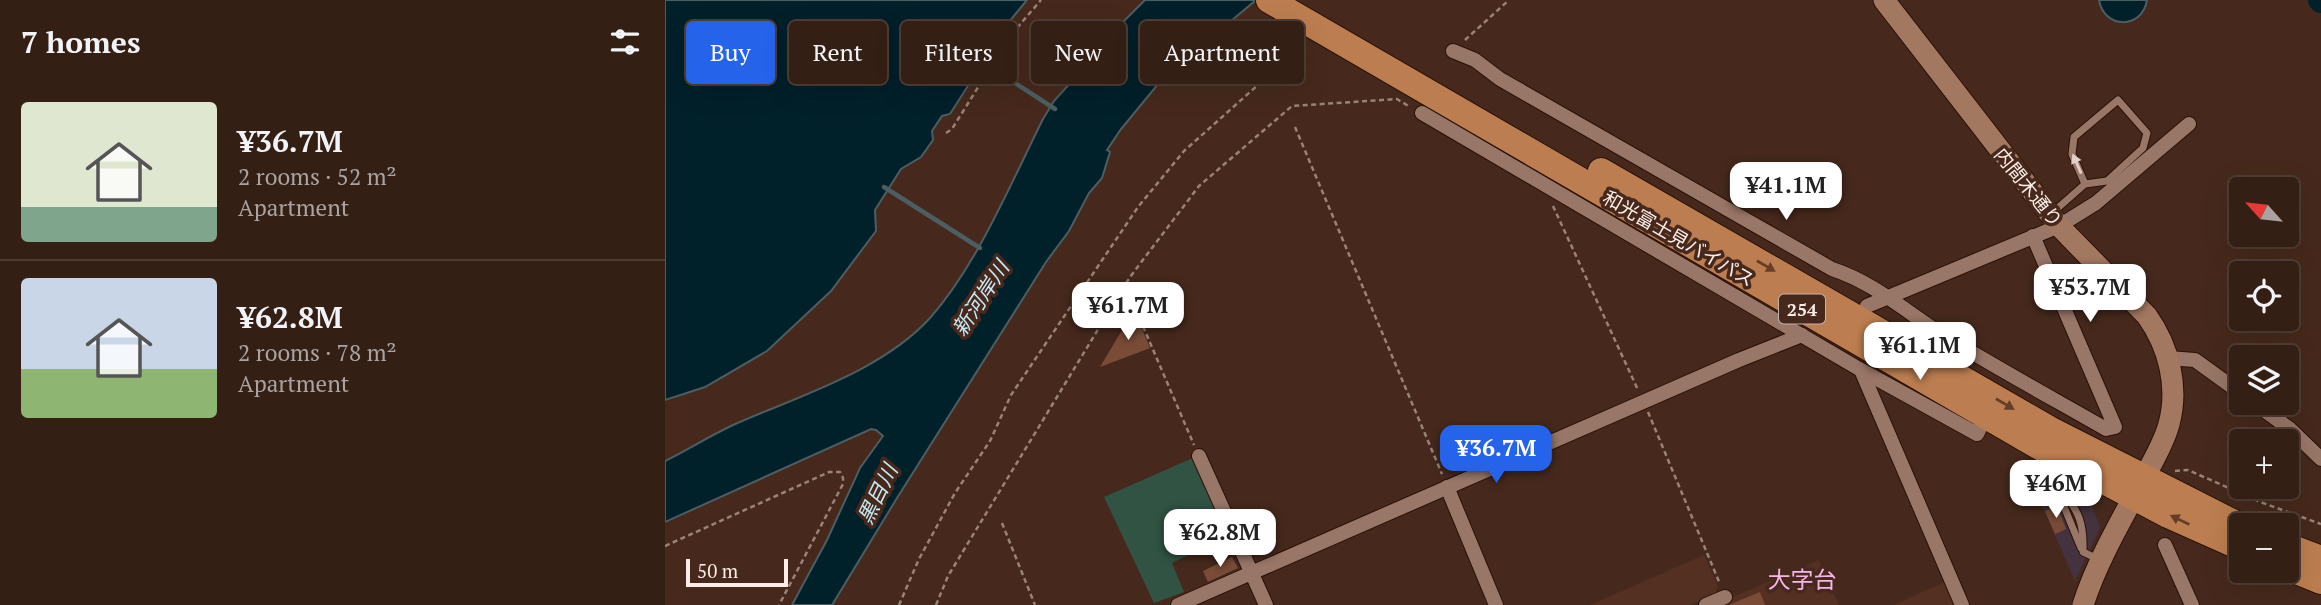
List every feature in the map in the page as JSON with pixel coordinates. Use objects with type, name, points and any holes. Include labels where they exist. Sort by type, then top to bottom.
[{"type":"highway","name":"和光富士見バイパス","points":[[1269,0],[1378,53],[2051,430],[2138,488],[2229,540]]},
{"type":"highway","name":"和光富士見バイパス","points":[[1303,0],[1378,53],[2073,466],[2229,522]]},
{"type":"highway","points":[[2299,551],[2321,559]]},
{"type":"highway","points":[[2299,572],[2321,581]]},
{"type":"street","name":"内間木通り","points":[[1884,0],[2055,220],[2147,316],[2168,358],[2173,388],[2169,424],[2138,488],[2092,556],[2083,605]]},
{"type":"street","points":[[1453,51],[1475,60],[1500,79],[1832,269],[1849,274],[1888,295],[1909,313],[1942,334],[2106,429],[2115,427],[2033,236]]},
{"type":"street","points":[[1422,113],[1861,370],[1977,434],[1986,416]]},
{"type":"street","points":[[1867,306],[2033,236],[2055,220],[2097,204],[2189,124]]},
{"type":"street","points":[[1178,605],[1727,365],[1802,335]]},
{"type":"street","points":[[2168,358],[2195,360],[2229,385]]},
{"type":"street","points":[[1861,370],[1962,605]]},
{"type":"street","points":[[2271,415],[2290,429],[2321,459]]},
{"type":"street","points":[[1199,456],[1266,605]]},
{"type":"street","points":[[1447,487],[1496,605]]},
{"type":"street","points":[[2165,545],[2192,605]]},
{"type":"street","points":[[1706,605],[1725,597]]},
{"type":"lane","points":[[2055,220],[2085,184],[2107,181],[2143,148],[2147,133],[2118,100],[2074,137],[2072,154],[2085,184]]},
{"type":"lane","points":[[2073,466],[2060,490],[2075,507],[2092,556]]},
{"type":"path","points":[[946,133],[952,129],[1010,36],[1041,0]]},
{"type":"path","points":[[1453,51],[1509,0]]},
{"type":"path","points":[[899,605],[919,559],[955,493],[990,441],[1011,395],[1138,207],[1184,151],[1259,84]]},
{"type":"path","points":[[936,605],[948,576],[1130,277],[1199,186],[1292,106],[1397,99],[1422,113]]},
{"type":"path","points":[[1295,127],[1447,487]]},
{"type":"path","points":[[1133,303],[1199,456]]},
{"type":"path","points":[[2175,471],[2188,470],[2263,503],[2321,524]]},
{"type":"path","points":[[665,546],[829,472],[840,472],[843,485],[779,605]]},
{"type":"path","points":[[1002,523],[1035,605]]},
{"type":"shaded area","points":[[2024,465],[2090,500],[2100,528],[2075,581]]},
{"type":"shaded area","points":[[1704,555],[1718,586],[1715,594],[1690,605],[1590,605]]},
{"type":"shaded area","points":[[1819,560],[1839,605],[1714,605]]},
{"type":"shaded area","points":[[1945,582],[1955,605],[1893,605]]},
{"type":"green space","points":[[1195,457],[1231,540],[1229,544],[1219,548],[1205,547],[1172,563],[1184,592],[1154,603],[1104,497]]},
{"type":"water","points":[[665,0],[1027,0],[1010,21],[901,21],[901,84],[969,84],[950,114],[942,116],[932,131],[933,140],[921,157],[901,169],[875,210],[876,231],[831,291],[767,351],[705,387],[665,400]]},
{"type":"water","points":[[1145,0],[1256,0],[1231,21],[1140,21],[1140,84],[1158,84],[1107,150],[1110,152],[1102,178],[1089,193],[1069,231],[1046,262],[832,605],[792,605],[827,540],[860,468],[883,436],[876,430],[871,429],[665,522],[665,461],[731,426],[862,368],[887,354],[930,318],[978,249],[1054,101],[1069,84],[1126,84],[1124,21]]},
{"type":"water","points":[[2099,0],[2147,0],[2138,17],[2123,22],[2108,16],[2102,10]]},
{"type":"building","points":[[1134,310],[1150,348],[1100,367]]},
{"type":"building","points":[[2057,506],[2066,529],[2055,534],[2045,511]]},
{"type":"building","points":[[1232,557],[1238,568],[1208,582],[1203,571]]},
{"type":"building","points":[[1760,592],[1765,605],[1730,605],[1731,604]]},
{"type":"waterway","points":[[1017,84],[1055,109]]},
{"type":"waterway","points":[[884,187],[980,248]]},
{"type":"district","name":"大字台","points":[[1802,579]]},
{"type":"water label","name":"新河岸川","points":[[980,298]]},
{"type":"water label","name":"黒目川","points":[[877,494]]}]
